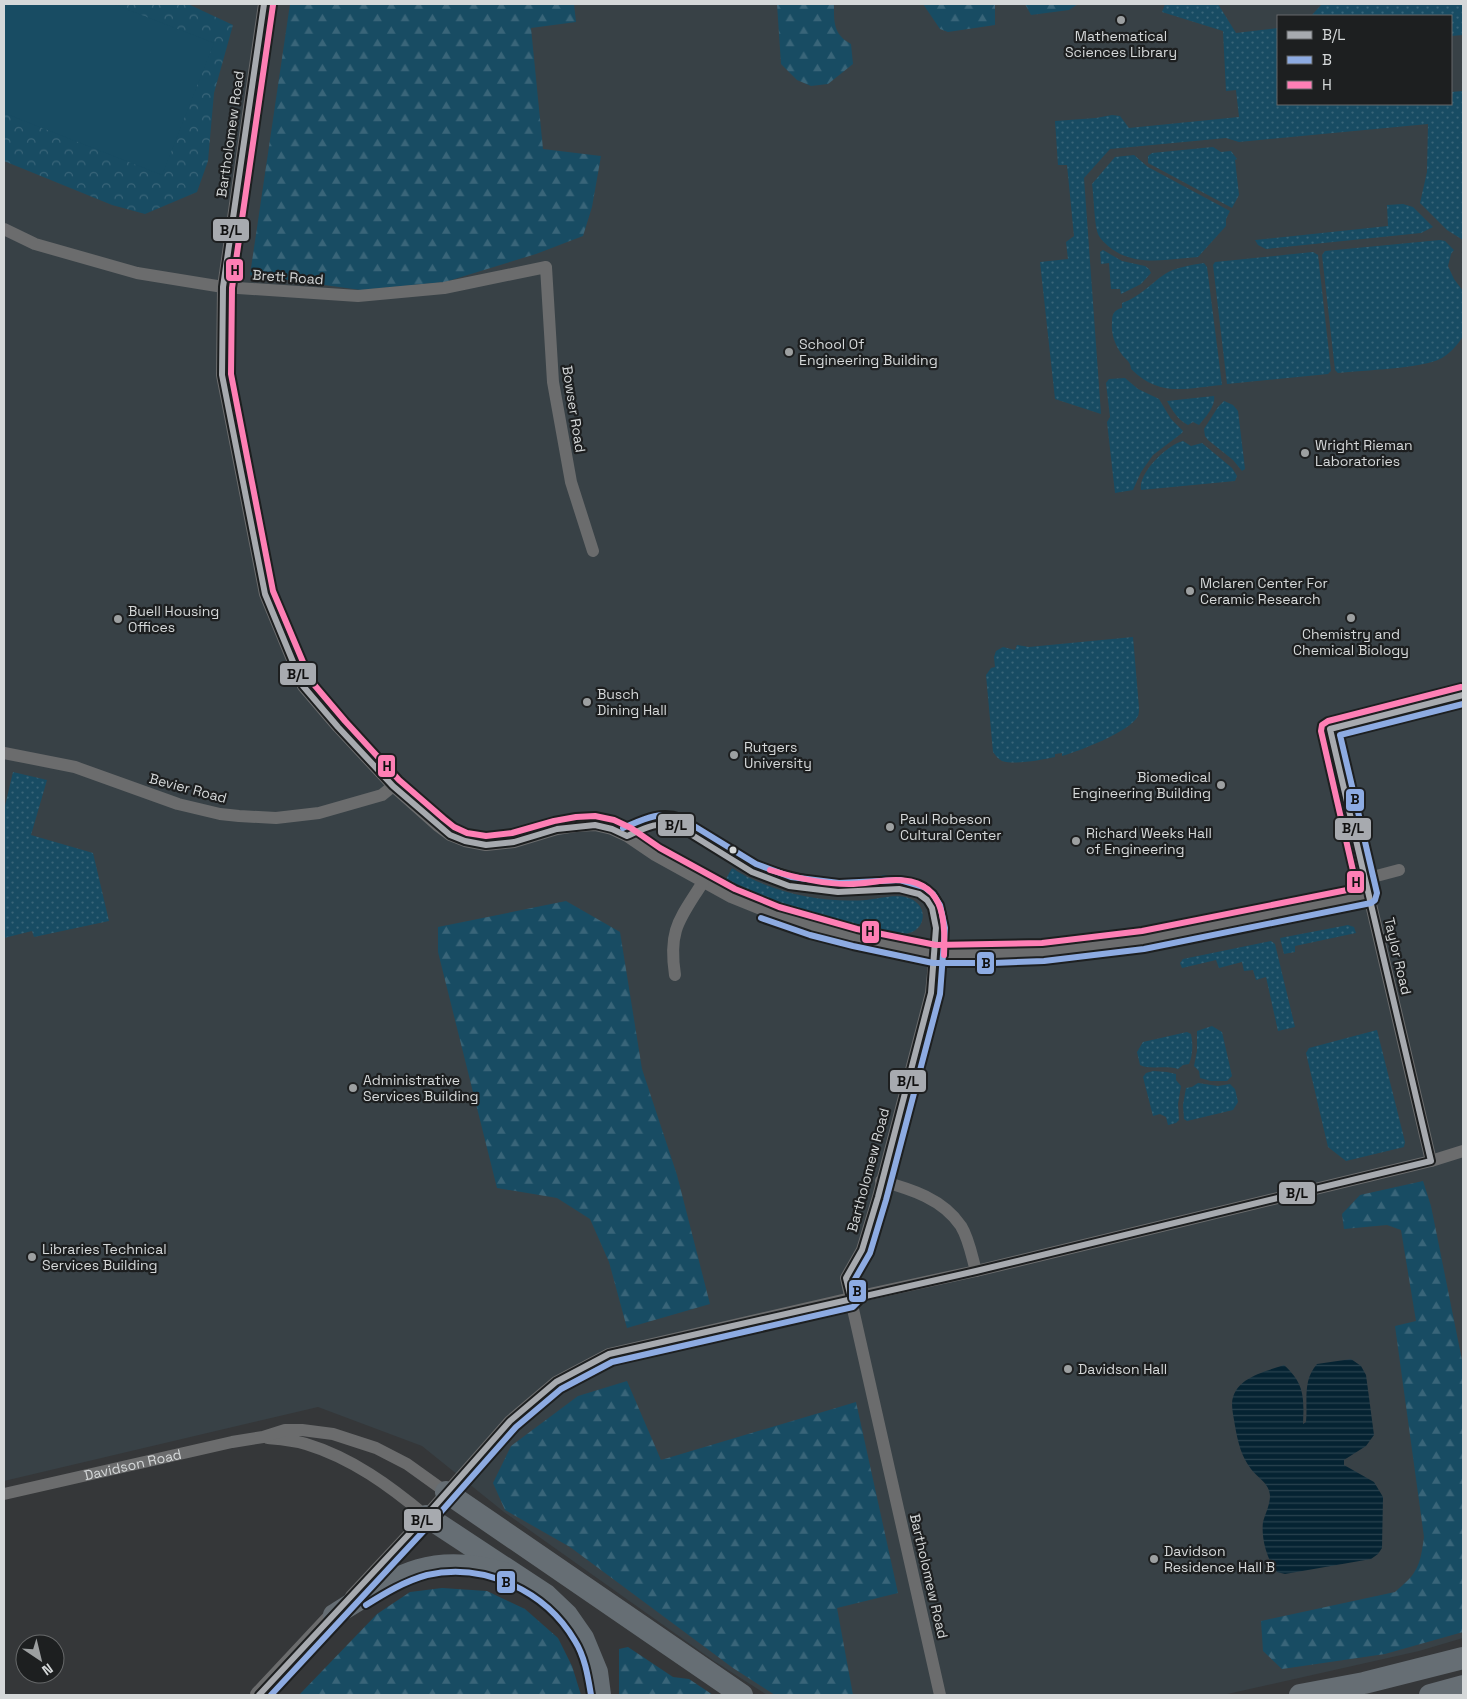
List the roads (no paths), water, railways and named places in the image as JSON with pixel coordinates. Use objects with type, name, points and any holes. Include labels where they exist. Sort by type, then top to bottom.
[{"type":"highway","points":[[446,1492],[742,1695]]},
{"type":"highway","points":[[426,1516],[546,1595],[567,1615],[583,1638],[597,1672],[600,1695]]},
{"type":"highway","points":[[334,1615],[403,1574],[434,1565],[459,1564],[487,1568],[520,1578]]},
{"type":"highway","points":[[1300,1695],[1364,1683],[1463,1658]]},
{"type":"highway","points":[[1430,1695],[1463,1686]]},
{"type":"main road","points":[[259,1695],[334,1615]]},
{"type":"street","name":"Bartholomew Road","points":[[264,4],[223,287],[222,375],[265,594],[304,686],[338,727],[393,786],[438,826],[465,841],[486,846],[501,845],[557,829],[576,826],[595,825],[612,829],[731,897],[776,915],[856,938],[935,954],[930,994],[882,1181],[862,1250],[846,1278],[940,1695]]},
{"type":"street","name":"Brett Road","points":[[4,230],[35,244],[137,273],[223,287],[358,296],[444,288],[546,267]]},
{"type":"street","name":"Bowser Road","points":[[546,267],[553,382],[571,482],[593,551]]},
{"type":"street","name":"Taylor Road","points":[[1431,1161],[1330,729],[1463,695]]},
{"type":"street","name":"Bevier Road","points":[[4,752],[75,768],[178,804],[220,814],[239,816],[276,818],[319,813],[382,796],[393,786]]},
{"type":"street","points":[[1365,879],[1399,870]]},
{"type":"street","points":[[675,975],[672,958],[673,940],[677,923],[703,882]]},
{"type":"street","points":[[935,954],[1043,952],[1110,945],[1368,895]]},
{"type":"street","points":[[334,1615],[426,1516],[510,1421],[556,1382],[609,1354],[976,1271],[1431,1161],[1463,1151]]},
{"type":"street","points":[[882,1181],[926,1196],[944,1207],[962,1227],[976,1271]]},
{"type":"street","name":"Davidson Road","points":[[4,1494],[232,1442],[263,1437],[285,1430],[333,1434],[376,1448],[407,1464],[446,1492]]},
{"type":"street","name":"Davidson Road","points":[[263,1437],[306,1443],[354,1464],[378,1478],[426,1516]]},
{"type":"place","name":"Mathematical Sciences Library","points":[[1121,20]]},
{"type":"place","name":"School Of Engineering Building","points":[[789,352]]},
{"type":"place","name":"Wright Rieman Laboratories","points":[[1305,453]]},
{"type":"place","name":"Mclaren Center For Ceramic Research","points":[[1190,591]]},
{"type":"place","name":"Chemistry and Chemical Biology","points":[[1351,618]]},
{"type":"place","name":"Buell Housing Offices","points":[[118,619]]},
{"type":"place","name":"Busch Dining Hall","points":[[587,702]]},
{"type":"place","name":"Rutgers University","points":[[734,755]]},
{"type":"place","name":"Biomedical Engineering Building","points":[[1221,785]]},
{"type":"place","name":"Paul Robeson Cultural Center","points":[[890,827]]},
{"type":"place","name":"Richard Weeks Hall of Engineering","points":[[1076,841]]},
{"type":"place","name":"Administrative Services Building","points":[[353,1088]]},
{"type":"place","name":"Libraries Technical Services Building","points":[[32,1257]]},
{"type":"place","name":"Davidson Hall","points":[[1068,1369]]},
{"type":"place","name":"Davidson Residence Hall B","points":[[1154,1559]]}]
